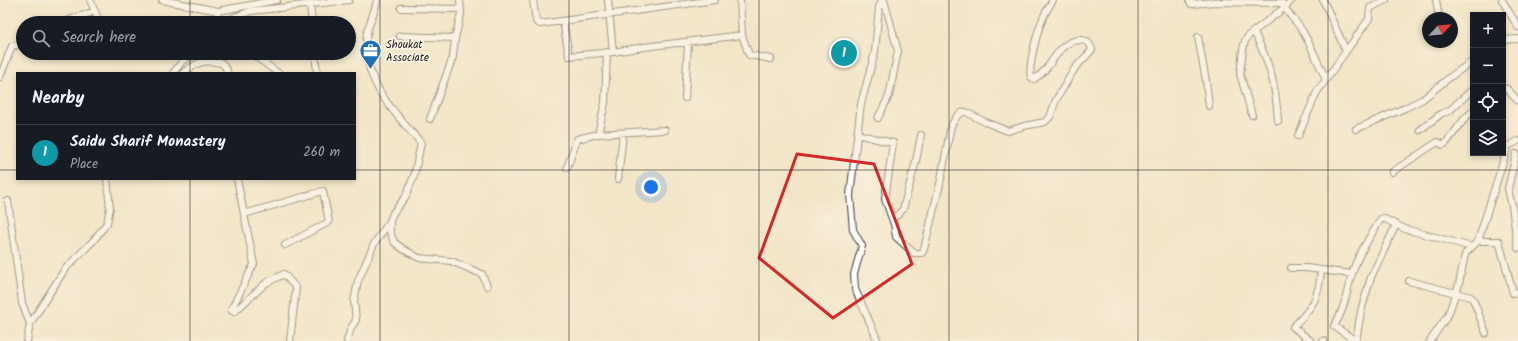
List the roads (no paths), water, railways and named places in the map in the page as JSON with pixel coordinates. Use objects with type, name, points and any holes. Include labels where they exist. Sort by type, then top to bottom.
[{"type":"street","points":[[90,0],[98,16]]},
{"type":"street","points":[[162,0],[218,11],[276,0]]},
{"type":"street","points":[[234,16],[250,11],[349,0]]},
{"type":"street","points":[[348,341],[351,328],[356,320],[354,301],[358,280],[374,244],[406,196],[414,176],[421,143],[379,92],[372,78],[366,57],[366,42],[368,29],[373,18],[377,0]]},
{"type":"street","points":[[430,119],[453,57],[461,9],[460,0]]},
{"type":"street","points":[[533,0],[538,23],[540,24],[609,16],[715,0]]},
{"type":"street","points":[[598,134],[605,103],[610,52],[608,0]]},
{"type":"street","points":[[740,0],[742,35],[749,55],[771,60]]},
{"type":"street","points":[[878,118],[889,96],[898,51],[883,0]]},
{"type":"street","points":[[878,341],[855,289],[854,274],[862,246],[853,230],[850,195],[861,104],[875,52],[879,7],[883,0]]},
{"type":"street","points":[[857,134],[893,144],[885,199],[892,218],[897,240],[914,253],[922,253],[940,184],[951,126],[954,120],[960,113],[966,112],[985,122],[1008,131],[1045,122],[1048,120],[1056,100],[1075,68],[1092,50],[1090,45],[1083,40],[1071,41],[1060,51],[1040,76],[1034,79],[1031,77],[1030,72],[1034,47],[1040,25],[1053,0]]},
{"type":"street","points":[[1189,0],[1191,4],[1215,2],[1282,3],[1284,8],[1304,33],[1326,80]]},
{"type":"street","points":[[1252,115],[1240,74],[1245,41],[1292,0]]},
{"type":"street","points":[[1323,0],[1346,51]]},
{"type":"street","points":[[1298,136],[1318,92],[1369,19],[1370,8],[1386,0]]},
{"type":"street","points":[[1436,0],[1438,12]]},
{"type":"street","points":[[1502,0],[1518,27]]},
{"type":"street","points":[[310,5],[311,16]]},
{"type":"street","points":[[401,8],[461,9]]},
{"type":"street","points":[[81,16],[96,11]]},
{"type":"street","points":[[217,16],[218,11]]},
{"type":"street","points":[[563,21],[569,56],[688,43],[742,35]]},
{"type":"street","points":[[1254,32],[1263,50],[1272,75],[1277,97],[1278,121]]},
{"type":"street","points":[[400,36],[455,38]]},
{"type":"street","points":[[1198,37],[1209,106]]},
{"type":"street","points":[[1506,40],[1518,39]]},
{"type":"street","points":[[686,98],[688,43]]},
{"type":"street","points":[[0,77],[12,46],[16,45]]},
{"type":"street","points":[[174,72],[184,60]]},
{"type":"street","points":[[184,72],[192,66],[209,60],[222,63],[227,72]]},
{"type":"street","points":[[260,60],[277,72]]},
{"type":"street","points":[[316,60],[317,72]]},
{"type":"street","points":[[1356,128],[1405,108],[1423,98],[1470,63]]},
{"type":"street","points":[[1506,89],[1518,101]]},
{"type":"street","points":[[1420,130],[1442,112],[1448,111],[1470,92]]},
{"type":"street","points":[[1392,172],[1436,143],[1438,142],[1443,145],[1446,143],[1466,116],[1470,113]]},
{"type":"street","points":[[567,168],[577,139],[598,134],[665,130]]},
{"type":"street","points":[[618,179],[623,133]]},
{"type":"street","points":[[892,218],[899,214],[903,209],[916,161],[921,135]]},
{"type":"street","points":[[1430,341],[1448,315],[1456,293],[1465,254],[1478,241],[1508,146],[1518,141]]},
{"type":"street","points":[[1516,154],[1508,189],[1515,205],[1518,248]]},
{"type":"street","points":[[27,341],[30,324],[65,269],[93,241],[107,223],[110,208],[107,180]]},
{"type":"street","points":[[237,180],[254,264],[231,310],[234,312],[266,283],[284,274],[296,288],[290,341]]},
{"type":"street","points":[[244,214],[323,191],[329,222],[285,246]]},
{"type":"street","points":[[8,201],[22,303],[30,324]]},
{"type":"street","points":[[1396,225],[1371,277],[1361,310],[1356,341],[1334,326],[1342,314],[1352,274],[1359,254],[1381,219],[1383,218],[1396,225],[1472,247]]},
{"type":"street","points":[[390,221],[390,232],[394,242],[403,249],[420,258],[451,261],[472,269],[482,274],[487,286]]},
{"type":"street","points":[[1478,241],[1499,241],[1512,293],[1518,292]]},
{"type":"street","points":[[1291,268],[1306,268],[1352,274]]},
{"type":"street","points":[[1311,341],[1293,327],[1311,307],[1316,298],[1320,288],[1321,270]]},
{"type":"street","points":[[1409,281],[1469,296],[1473,300],[1486,333]]},
{"type":"place","name":"Saidu Sharif Monastery","points":[[844,53]]},
{"type":"place","name":"Shoukat Associate","points":[[371,70]]}]
